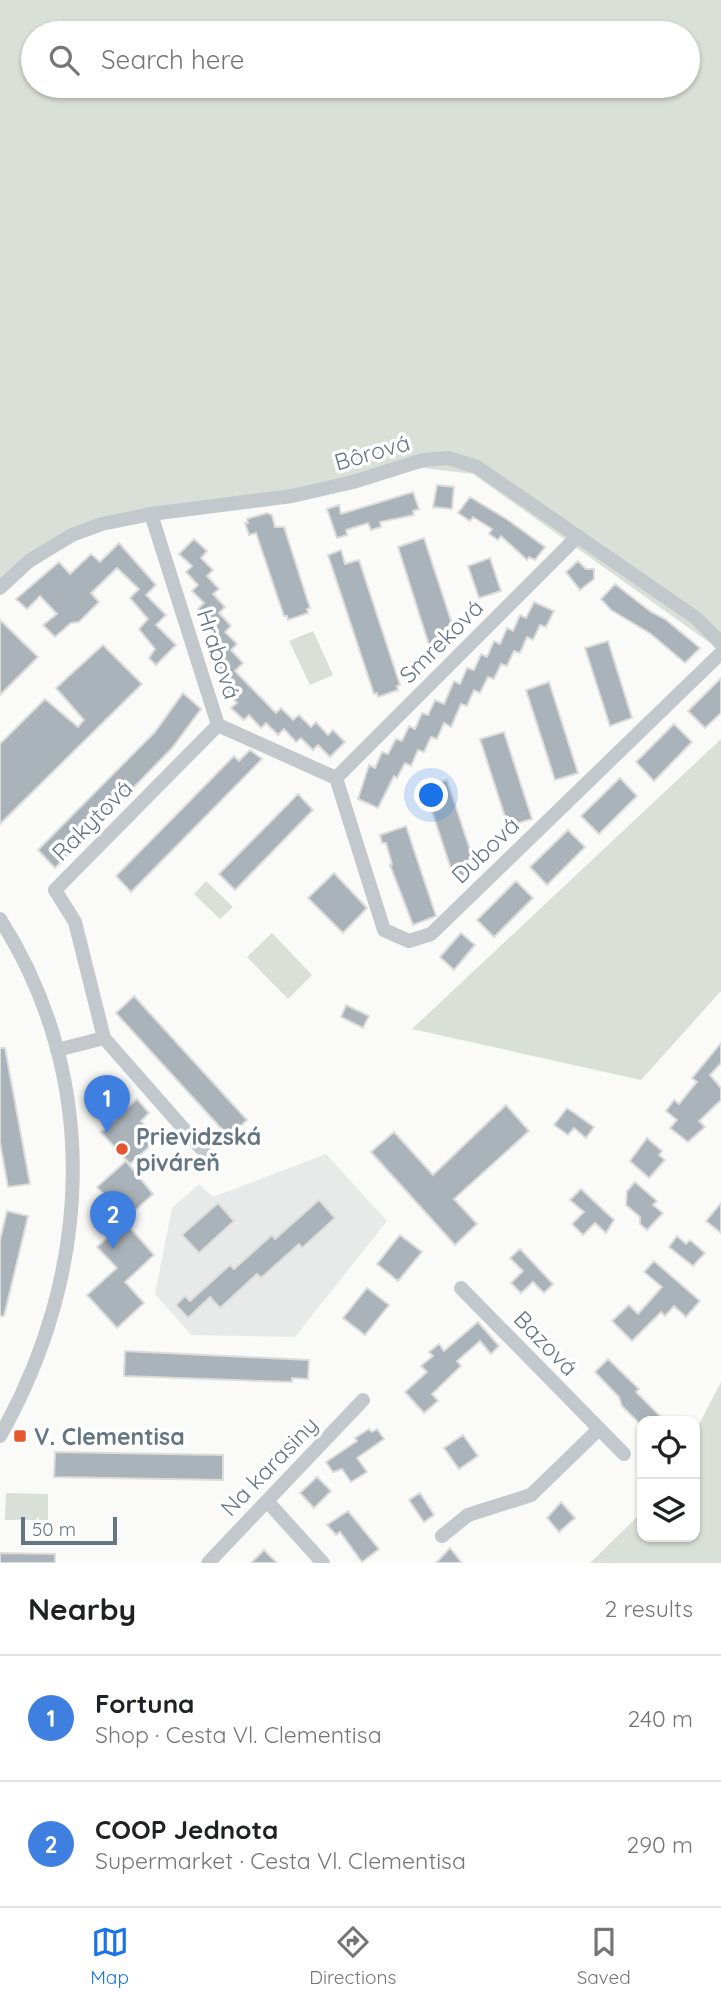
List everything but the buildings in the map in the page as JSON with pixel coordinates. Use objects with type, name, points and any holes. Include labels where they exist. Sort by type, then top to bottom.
[{"type":"street","name":"Bôrová","points":[[0,588],[29,561],[72,535],[102,524],[151,514],[292,496],[353,482],[422,460],[448,458],[477,467],[696,618],[721,643]]},
{"type":"street","name":"Hrabová","points":[[151,514],[218,725],[336,778]]},
{"type":"street","name":"Smreková","points":[[336,778],[579,537]]},
{"type":"street","name":"Dubová","points":[[336,778],[384,930],[409,941],[431,934],[721,653]]},
{"type":"street","name":"Rakytová","points":[[104,1038],[75,922],[55,890],[218,725]]},
{"type":"street","points":[[0,919],[29,971],[57,1050],[68,1099],[73,1143],[74,1191],[68,1248],[35,1366],[0,1436]]},
{"type":"street","points":[[57,1050],[104,1038],[205,1153]]},
{"type":"street","name":"Bazová","points":[[461,1288],[624,1454]]},
{"type":"street","name":"Na karasiny","points":[[208,1563],[363,1400]]},
{"type":"street","points":[[442,1536],[468,1515],[531,1495],[599,1429]]},
{"type":"street","points":[[267,1501],[323,1563]]},
{"type":"shaded area","points":[[0,0],[721,0],[721,655],[710,643],[473,474],[423,468],[298,493],[91,527],[0,590]]},
{"type":"shaded area","points":[[313,631],[333,675],[310,685],[289,641]]},
{"type":"shaded area","points":[[721,739],[721,991],[641,1080],[412,1029]]},
{"type":"shaded area","points":[[206,881],[233,907],[220,919],[194,894]]},
{"type":"shaded area","points":[[272,933],[312,975],[288,999],[247,957]]},
{"type":"shaded area","points":[[326,1154],[387,1221],[295,1337],[191,1335],[155,1294],[172,1208],[199,1184],[213,1197]]},
{"type":"shaded area","points":[[721,1382],[721,1563],[590,1563],[637,1517],[637,1542],[700,1542],[700,1422]]},
{"type":"shaded area","points":[[6,1493],[48,1494],[48,1520],[5,1520]]},
{"type":"place","name":"Fortuna","points":[[107,1133]]},
{"type":"place","name":"Prievidzská piváreň","points":[[122,1149]]},
{"type":"place","name":"COOP Jednota","points":[[113,1249]]},
{"type":"place","name":"V. Clementisa","points":[[20,1436]]}]
